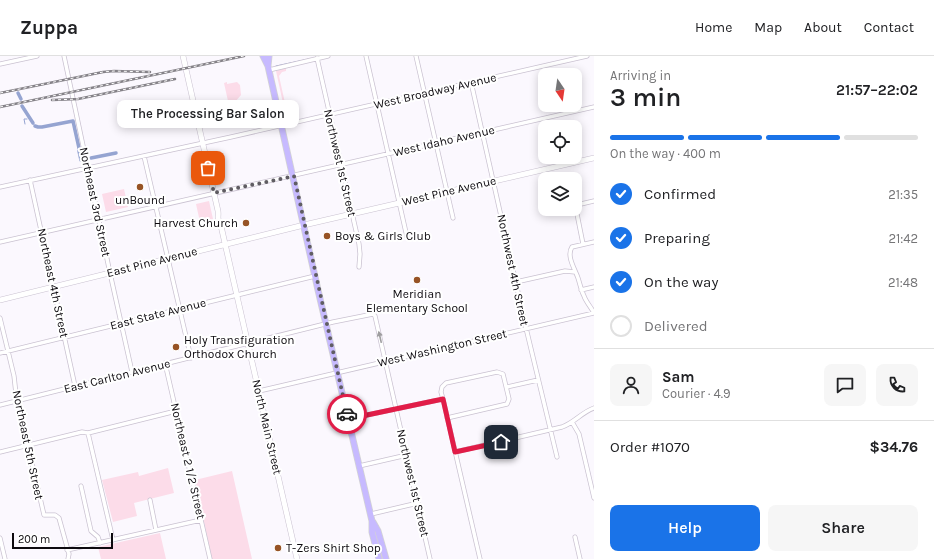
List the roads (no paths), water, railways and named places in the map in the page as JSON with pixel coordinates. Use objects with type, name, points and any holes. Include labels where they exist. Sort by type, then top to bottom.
[{"type":"main road","points":[[263,56],[269,68]]},
{"type":"main road","points":[[269,56],[269,68],[370,514],[378,531],[386,559]]},
{"type":"main road","points":[[372,521],[372,532],[379,559]]},
{"type":"street","points":[[0,64],[37,56]]},
{"type":"street","name":"Northeast 3rd Street","points":[[64,56],[132,372]]},
{"type":"street","name":"North Main Street","points":[[183,56],[298,559]]},
{"type":"street","points":[[269,68],[328,56]]},
{"type":"street","points":[[366,56],[407,237]]},
{"type":"street","points":[[416,56],[453,218]]},
{"type":"street","name":"West Broadway Avenue","points":[[0,187],[330,115],[587,56]]},
{"type":"street","name":"Northwest 1st Street","points":[[317,58],[359,244],[359,267]]},
{"type":"street","name":"Northwest 4th Street","points":[[471,82],[526,328],[557,457]]},
{"type":"street","name":"West Idaho Avenue","points":[[0,242],[594,107]]},
{"type":"street","points":[[144,156],[191,358]]},
{"type":"street","name":"West Pine Avenue","points":[[304,225],[594,158]]},
{"type":"street","name":"Northeast 4th Street","points":[[30,180],[76,386]]},
{"type":"street","points":[[583,244],[576,211],[577,207],[581,204],[594,201]]},
{"type":"street","name":"East Pine Avenue","points":[[0,300],[304,225]]},
{"type":"street","points":[[594,242],[575,246],[570,249],[571,260],[581,290],[594,313]]},
{"type":"street","points":[[516,282],[565,271],[575,272]]},
{"type":"street","name":"East State Avenue","points":[[0,353],[315,276]]},
{"type":"street","points":[[581,290],[594,287]]},
{"type":"street","name":"West Washington Street","points":[[259,391],[594,313]]},
{"type":"street","name":"Northwest 1st Street","points":[[373,314],[375,316],[430,559]]},
{"type":"street","name":"East Carlton Avenue","points":[[0,405],[165,363],[373,314]]},
{"type":"street","name":"Northeast 5th Street","points":[[0,318],[14,376],[17,400],[44,515],[55,515],[59,518],[68,550],[68,559]]},
{"type":"street","name":"Northeast 2 1/2 Street","points":[[165,363],[210,559]]},
{"type":"street","points":[[447,418],[507,404],[509,399],[504,376],[497,372],[446,384],[442,387],[441,392],[443,399],[447,418],[480,559]]},
{"type":"street","points":[[507,387],[538,380]]},
{"type":"street","points":[[348,419],[443,399]]},
{"type":"street","points":[[455,452],[562,428],[594,408]]},
{"type":"street","points":[[0,452],[82,432],[88,433],[176,411]]},
{"type":"street","points":[[572,422],[579,434],[594,498]]},
{"type":"street","points":[[88,433],[113,540]]},
{"type":"street","points":[[359,466],[407,455]]},
{"type":"street","points":[[81,486],[92,531],[98,537],[100,543]]},
{"type":"street","points":[[150,500],[156,530]]},
{"type":"street","points":[[370,514],[418,503]]},
{"type":"street","points":[[68,550],[201,520]]},
{"type":"street","points":[[575,536],[580,559]]},
{"type":"street","points":[[0,538],[6,559]]},
{"type":"waterway","points":[[276,66],[309,59]]},
{"type":"waterway","points":[[18,93],[21,99]]},
{"type":"waterway","points":[[22,106],[33,123]]},
{"type":"waterway","points":[[25,124],[24,119],[27,119]]},
{"type":"waterway","points":[[35,126],[42,127],[73,121],[79,148]]},
{"type":"waterway","points":[[79,151],[81,160],[83,160]]},
{"type":"waterway","points":[[91,158],[116,153]]},
{"type":"railway","points":[[0,107],[244,56]]},
{"type":"railway","points":[[0,93],[103,72],[150,72]]},
{"type":"railway","points":[[52,100],[78,99],[175,79]]},
{"type":"place","name":"The Processing Bar Salon","points":[[208,168]]},
{"type":"place","name":"unBound","points":[[140,187]]},
{"type":"place","name":"Harvest Church","points":[[246,223]]},
{"type":"place","name":"Boys & Girls Club","points":[[327,236]]},
{"type":"place","name":"Meridian Elementary School","points":[[417,280]]},
{"type":"place","name":"Holy Transfiguration Orthodox Church","points":[[176,347]]},
{"type":"place","name":"T-Zers Shirt Shop","points":[[278,548]]}]
